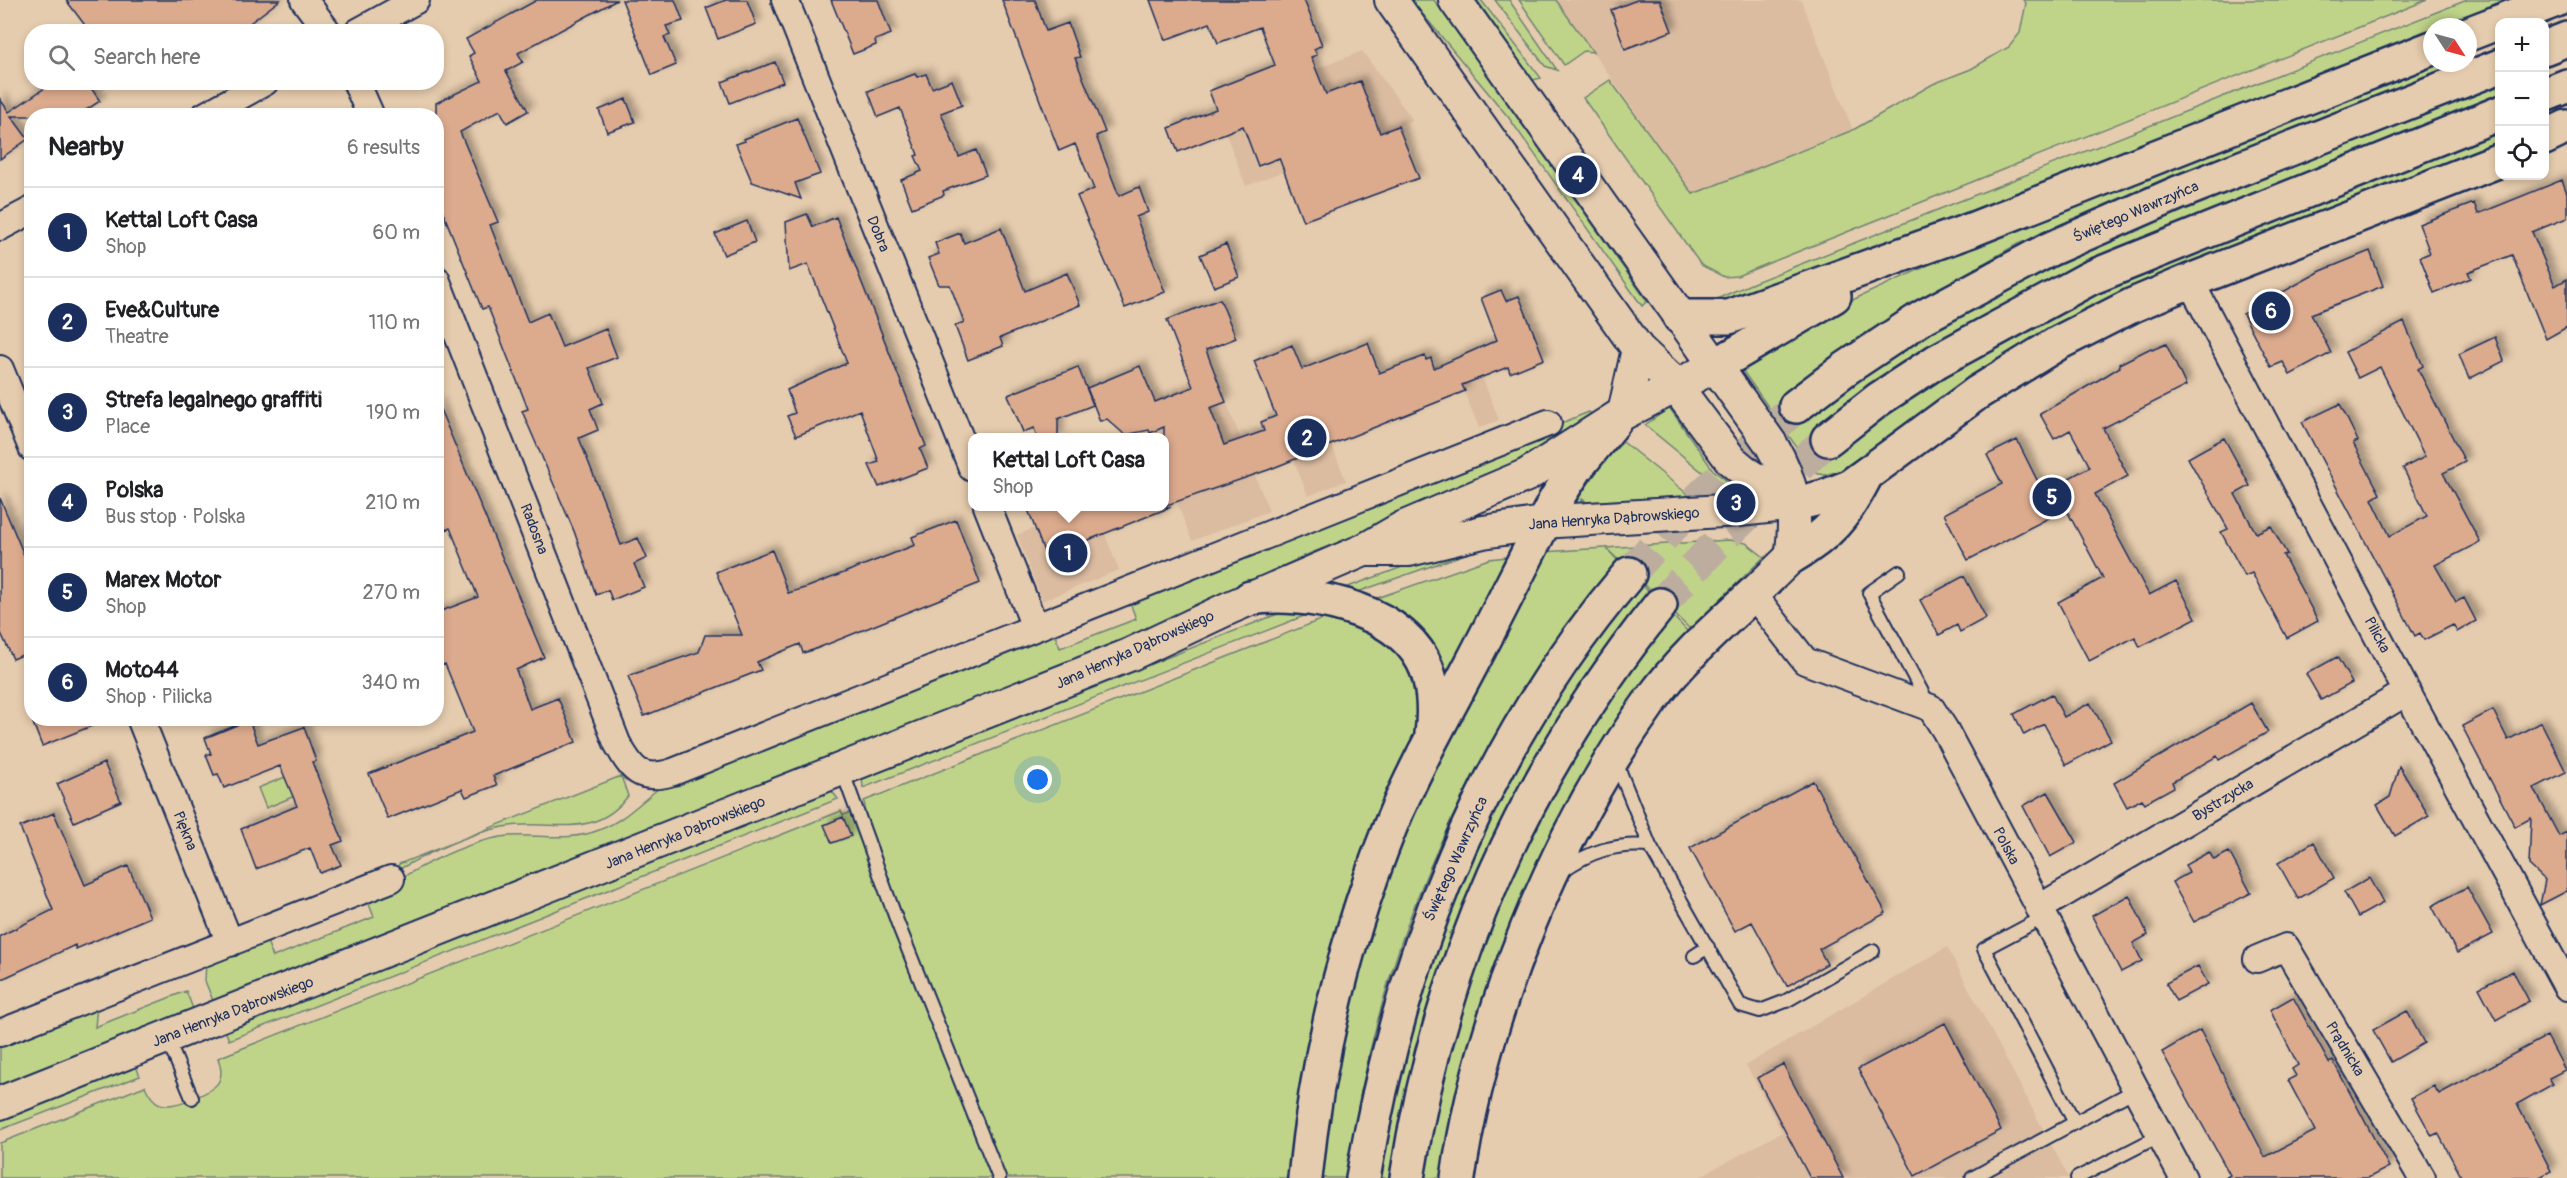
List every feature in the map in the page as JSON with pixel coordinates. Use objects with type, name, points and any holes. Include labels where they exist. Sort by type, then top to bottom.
[{"type":"main road","points":[[2477,31],[2556,0]]},
{"type":"main road","points":[[2549,46],[2567,39]]},
{"type":"main road","points":[[1680,317],[1730,317],[1971,230],[2423,52]]},
{"type":"main road","name":"Świętego Wawrzyńca","points":[[1796,406],[1861,358],[1923,318],[2041,253],[2167,198],[2495,68]]},
{"type":"main road","points":[[2549,93],[2567,86]]},
{"type":"main road","points":[[1828,439],[1879,399],[1937,361],[2090,278],[2495,115]]},
{"type":"main road","points":[[2549,137],[2567,128]]},
{"type":"main road","points":[[1795,504],[1832,495],[1865,477],[1932,425],[2016,367],[2114,315],[2190,281],[2495,162]]},
{"type":"main road","points":[[1715,366],[1831,297],[1971,230]]},
{"type":"main road","points":[[1305,1178],[1316,1082],[1342,966],[1387,836],[1429,745],[1544,523],[1576,467],[1619,417]]},
{"type":"main road","points":[[1791,557],[1814,544],[1847,512],[1865,477]]},
{"type":"main road","name":"Świętego Wawrzyńca","points":[[1363,1178],[1379,1084],[1399,1007],[1451,863],[1514,737],[1566,657],[1629,574]]},
{"type":"main road","points":[[1458,1178],[1470,1112],[1498,1008],[1550,879],[1615,758],[1653,698],[1676,669],[1753,594]]},
{"type":"main road","points":[[1250,598],[1292,595],[1324,600],[1379,620],[1408,641],[1425,663],[1431,687],[1434,712],[1429,745]]},
{"type":"main road","points":[[1407,1178],[1431,1055],[1448,995],[1478,911],[1519,822],[1559,747],[1603,680],[1660,605]]},
{"type":"street","points":[[304,0],[322,24]]},
{"type":"street","points":[[372,24],[416,0]]},
{"type":"street","name":"Dobra","points":[[785,0],[968,458]]},
{"type":"street","points":[[1392,0],[1638,349],[1676,387],[1731,460],[1749,475],[1795,504]]},
{"type":"street","points":[[1455,0],[1782,462],[1795,504],[1791,557],[1753,594],[1805,661],[1930,708]]},
{"type":"street","points":[[218,108],[251,90]]},
{"type":"street","points":[[360,90],[367,108]]},
{"type":"street","points":[[0,227],[24,214]]},
{"type":"street","name":"Pilicka","points":[[2190,281],[2407,692],[2567,987]]},
{"type":"street","name":"Radosna","points":[[444,300],[617,743],[633,768],[640,773],[653,777],[673,772],[1035,627]]},
{"type":"street","points":[[1619,417],[1638,349]]},
{"type":"street","name":"Jana Henryka Dąbrowskiego","points":[[0,1103],[1129,656],[1250,598],[1364,550],[1402,528],[1527,475],[1619,417],[1715,366]]},
{"type":"street","points":[[0,369],[24,428]]},
{"type":"street","points":[[989,511],[1035,627],[1548,423]]},
{"type":"street","name":"Jana Henryka Dąbrowskiego","points":[[1364,550],[1409,550],[1452,538],[1544,523],[1795,504]]},
{"type":"street","name":"Bystrzycka","points":[[2042,913],[2407,692]]},
{"type":"street","name":"Polska","points":[[1930,708],[1945,730],[2183,1178]]},
{"type":"street","name":"Piękna","points":[[143,726],[231,943]]},
{"type":"street","points":[[0,1033],[391,879]]},
{"type":"street","name":"Prądnicka","points":[[2257,959],[2286,947],[2422,1178]]},
{"type":"lane","points":[[1899,572],[1869,593],[1930,708]]},
{"type":"lane","points":[[1615,758],[1628,797],[1650,846],[1740,1005],[1760,1011],[1786,1001],[1872,951]]},
{"type":"lane","points":[[842,770],[898,924],[999,1178]]},
{"type":"lane","points":[[1550,879],[1588,855],[1608,847],[1624,844],[1650,846]]},
{"type":"lane","points":[[2042,913],[1984,949],[2075,1123]]},
{"type":"lane","points":[[1694,956],[1708,947]]},
{"type":"lane","points":[[167,1038],[192,1098]]},
{"type":"lane","points":[[1972,1178],[2137,1089]]},
{"type":"lane","points":[[2077,1178],[2161,1135]]},
{"type":"lane","points":[[2100,1166],[2106,1178]]},
{"type":"shaded area","points":[[1556,0],[1801,0],[1853,130],[1693,194]]},
{"type":"shaded area","points":[[1362,51],[1413,120],[1246,186],[1216,109]]},
{"type":"shaded area","points":[[1292,345],[1346,481],[1308,496],[1254,361]]},
{"type":"shaded area","points":[[1472,351],[1499,420],[1479,428],[1451,360]]},
{"type":"shaded area","points":[[1216,376],[1269,511],[1192,541],[1169,483],[1169,433],[1149,433],[1139,406]]},
{"type":"shaded area","points":[[1079,511],[1096,511],[1119,570],[1042,601],[1017,535]]},
{"type":"shaded area","points":[[1947,947],[2069,1178],[1697,1178],[1782,1132],[1746,1065]]},
{"type":"green space","points":[[1411,0],[1434,0],[1647,301],[1642,306],[1509,118]]},
{"type":"green space","points":[[1477,0],[1481,0],[1541,78],[1533,80]]},
{"type":"green space","points":[[1495,0],[1509,0],[1557,70],[1545,66]]},
{"type":"green space","points":[[1519,0],[1556,0],[1593,52],[1584,51],[1564,65]]},
{"type":"green space","points":[[2023,0],[2427,0],[1737,276],[1724,277],[1701,265],[1583,98],[1610,80],[1693,194],[1853,130],[1933,84],[1971,69],[2009,47],[2020,33],[2026,3]]},
{"type":"green space","points":[[2467,0],[2512,0],[2467,18],[2423,18],[2423,36],[1756,300],[1703,305],[1753,283]]},
{"type":"green space","points":[[2423,68],[2423,72],[2439,72],[2226,155],[2014,246],[1911,305],[1848,347],[1795,407],[1807,419],[1906,346],[1989,298],[2059,263],[2204,198],[2495,85],[2495,98],[2218,208],[2040,285],[1954,332],[1855,396],[1815,428],[1827,440],[1864,429],[1968,359],[2097,292],[2495,133],[2495,148],[2004,358],[1839,471],[1825,475],[1815,473],[1740,367],[1837,307],[1925,267],[1927,264]]},
{"type":"green space","points":[[1668,409],[1671,410],[1713,470],[1742,493],[1728,493],[1645,425]]},
{"type":"green space","points":[[1589,412],[1595,418],[1501,479],[1311,553],[1101,651],[214,1003],[205,981],[206,962],[266,939],[273,957],[374,917],[367,899],[454,851],[491,839],[509,836],[566,837],[599,830],[626,815],[666,783],[1052,627],[1060,648],[1136,619],[1128,597]]},
{"type":"green space","points":[[1623,442],[1690,496],[1587,502],[1582,499],[1582,502],[1575,503],[1605,460]]},
{"type":"green space","points":[[1729,540],[1746,543],[1764,557],[1690,629],[1607,549],[1620,563],[1517,705],[1473,777],[1446,831],[1401,943],[1383,1001],[1356,1119],[1347,1178],[1319,1178],[1329,1101],[1352,987],[1386,876],[1440,752],[1543,552]]},
{"type":"green space","points":[[1466,549],[1468,553],[1349,595],[1334,592],[1419,561]]},
{"type":"green space","points":[[1507,557],[1444,679],[1371,600],[1489,559]]},
{"type":"green space","points":[[1641,584],[1649,592],[1591,672],[1539,754],[1493,840],[1454,930],[1449,933],[1451,937],[1431,996],[1415,1056],[1391,1178],[1379,1178],[1398,1073],[1453,899],[1505,789],[1539,728],[1577,668]]},
{"type":"green space","points":[[1302,609],[1309,614],[863,788],[862,778],[1275,615]]},
{"type":"green space","points":[[1338,613],[1407,654],[1424,714],[1290,1178],[0,1178],[0,1143],[145,1086],[153,1099],[160,1104],[173,1104],[192,1099],[215,1086],[219,1081],[221,1072],[218,1058],[841,811],[843,815],[865,807],[864,801]]},
{"type":"green space","points":[[1672,615],[1690,634],[1620,724],[1445,1178],[1423,1178],[1448,1048],[1491,918],[1539,817],[1603,708]]},
{"type":"green space","points":[[295,773],[302,793],[266,808],[258,788]]},
{"type":"green space","points":[[621,776],[628,796],[615,810],[600,819],[585,824],[520,825],[489,830],[448,845],[396,871],[399,864]]},
{"type":"green space","points":[[831,790],[838,799],[229,1040],[225,1030]]},
{"type":"green space","points":[[186,991],[194,1011],[0,1087],[0,1044],[97,1005],[95,1027]]},
{"type":"green space","points":[[136,1066],[140,1076],[0,1130],[0,1119]]},
{"type":"building","points":[[66,0],[280,0],[248,24],[84,24]]},
{"type":"building","points":[[537,0],[617,0],[518,53],[523,62],[506,71],[528,111],[507,123],[500,110],[460,132],[498,222],[490,225],[528,322],[548,313],[562,347],[606,329],[617,357],[589,368],[603,403],[590,409],[598,430],[579,438],[621,545],[638,538],[647,558],[634,564],[644,587],[612,600],[608,590],[596,595],[574,531],[522,411],[528,409],[488,307],[482,309],[444,215],[444,108],[436,108],[436,103],[482,81],[469,56],[474,53],[466,39]]},
{"type":"building","points":[[622,0],[675,0],[683,21],[666,26],[670,35],[664,37],[676,65],[652,75]]},
{"type":"building","points":[[726,0],[747,0],[756,24],[718,39],[706,8]]},
{"type":"building","points":[[831,0],[878,0],[891,34],[875,40],[876,45],[853,54]]},
{"type":"building","points":[[1002,0],[1035,0],[1046,31],[1068,23],[1080,57],[1075,58],[1105,132],[1096,136],[1119,196],[1139,187],[1148,212],[1136,217],[1165,292],[1125,308],[1077,196],[1094,189],[1075,144],[1059,151]]},
{"type":"building","points":[[1150,0],[1304,0],[1322,45],[1314,49],[1317,55],[1311,57],[1326,94],[1360,81],[1380,133],[1398,126],[1419,178],[1303,221],[1279,158],[1258,166],[1243,126],[1178,152],[1169,128],[1216,109],[1209,91],[1275,65],[1260,27],[1218,43],[1210,23],[1165,40]]},
{"type":"building","points":[[1637,0],[1660,0],[1672,31],[1625,49],[1611,10]]},
{"type":"building","points":[[775,62],[783,82],[730,103],[722,82]]},
{"type":"building","points":[[915,74],[917,77],[926,74],[932,88],[952,80],[962,105],[941,113],[959,157],[976,150],[986,175],[943,191],[944,195],[912,208],[901,180],[922,171],[915,156],[918,155],[900,108],[878,117],[868,91]]},
{"type":"building","points":[[42,90],[92,90],[100,101],[89,108],[24,108],[24,116],[11,116],[24,134],[24,142],[0,159],[0,99],[9,112]]},
{"type":"building","points":[[626,99],[635,122],[607,132],[599,110]]},
{"type":"building","points":[[797,118],[820,174],[795,183],[801,199],[752,182],[736,144]]},
{"type":"building","points":[[2562,180],[2567,193],[2567,218],[2532,232],[2555,286],[2567,279],[2567,327],[2546,339],[2512,255],[2468,272],[2471,278],[2434,293],[2420,257],[2430,253],[2419,224],[2474,203],[2478,214]]},
{"type":"building","points":[[807,214],[813,227],[836,217],[926,446],[920,449],[928,468],[879,487],[869,465],[879,462],[860,410],[796,436],[787,416],[795,413],[787,390],[847,363],[808,264],[789,271],[786,222]]},
{"type":"building","points":[[747,221],[755,242],[724,255],[715,234]]},
{"type":"building","points":[[1001,228],[1025,291],[1067,273],[1080,305],[1000,338],[1003,346],[968,360],[955,326],[964,322],[950,285],[939,285],[928,258],[939,254],[935,243],[960,233],[964,243]]},
{"type":"building","points":[[1226,244],[1239,277],[1214,287],[1200,255]]},
{"type":"building","points":[[2370,251],[2383,286],[2311,314],[2331,353],[2290,375],[2283,362],[2271,367],[2243,314],[2321,271]]},
{"type":"building","points":[[1501,290],[1506,301],[1519,296],[1544,359],[1510,373],[1508,367],[1462,385],[1465,391],[1268,470],[1169,504],[1169,433],[1164,433],[1164,427],[1150,433],[1149,430],[1123,433],[1107,419],[1100,421],[1087,388],[1140,366],[1155,402],[1193,387],[1167,320],[1220,299],[1236,338],[1206,350],[1226,402],[1210,408],[1224,445],[1264,431],[1261,422],[1276,416],[1254,361],[1292,345],[1302,369],[1368,343],[1379,373],[1425,356],[1426,360],[1431,358],[1434,368],[1497,340],[1481,298]]},
{"type":"building","points":[[2404,322],[2423,366],[2418,369],[2465,462],[2443,473],[2480,542],[2435,565],[2456,602],[2464,598],[2476,621],[2457,632],[2453,625],[2424,640],[2420,633],[2415,636],[2302,422],[2340,404],[2358,441],[2353,443],[2380,494],[2372,499],[2390,536],[2427,516],[2403,468],[2425,457],[2380,367],[2358,378],[2345,352]]},
{"type":"building","points":[[2495,337],[2504,361],[2469,379],[2459,354]]},
{"type":"building","points":[[2166,344],[2186,386],[2103,428],[2128,476],[2095,494],[2149,595],[2176,581],[2196,618],[2140,647],[2135,637],[2089,661],[2058,602],[2103,578],[2066,509],[1968,560],[1944,514],[2002,484],[1987,455],[2017,440],[2043,492],[2090,467],[2070,430],[2054,439],[2040,414],[2120,367],[2119,364],[2151,348],[2152,350]]},
{"type":"building","points":[[1078,367],[1093,405],[1058,419],[1058,433],[1036,433],[1034,428],[1023,432],[1008,395]]},
{"type":"building","points":[[444,419],[544,657],[516,670],[530,709],[558,698],[576,742],[493,776],[497,785],[466,797],[462,789],[388,819],[369,774],[473,732],[444,664],[444,610],[478,597],[450,528],[446,530],[444,525]]},
{"type":"building","points":[[2224,438],[2250,486],[2235,494],[2256,533],[2271,526],[2287,554],[2283,555],[2318,621],[2287,638],[2252,573],[2245,576],[2221,532],[2228,529],[2188,458]]},
{"type":"building","points":[[0,498],[24,555],[24,654],[13,659],[0,631]]},
{"type":"building","points":[[1029,511],[1161,511],[1046,557]]},
{"type":"building","points":[[956,520],[980,583],[813,650],[803,653],[800,644],[757,662],[761,670],[644,716],[628,676],[699,652],[705,635],[742,635],[716,572],[772,550],[788,593],[915,545],[912,537]]},
{"type":"building","points":[[1964,576],[1986,618],[1960,632],[1957,625],[1939,635],[1920,600]]},
{"type":"building","points":[[2337,657],[2352,683],[2321,700],[2306,674]]},
{"type":"building","points":[[2052,694],[2064,717],[2090,703],[2111,740],[2066,765],[2044,724],[2024,735],[2014,714]]},
{"type":"building","points":[[2251,703],[2268,732],[2219,760],[2217,756],[2172,782],[2174,787],[2145,803],[2142,799],[2127,807],[2114,783]]},
{"type":"building","points":[[2493,710],[2508,740],[2541,722],[2566,772],[2534,788],[2559,836],[2567,832],[2567,891],[2540,905],[2545,880],[2529,865],[2531,818],[2515,827],[2462,726]]},
{"type":"building","points":[[34,726],[92,726],[42,746]]},
{"type":"building","points":[[234,726],[251,726],[258,744],[304,727],[316,761],[312,762],[343,841],[332,845],[341,865],[320,873],[310,848],[256,869],[241,829],[297,806],[280,766],[224,788],[218,774],[214,775],[206,755],[211,754],[205,738]]},
{"type":"building","points":[[104,763],[121,801],[74,822],[57,784]]},
{"type":"building","points":[[2399,766],[2429,816],[2395,836],[2377,805],[2390,797]]},
{"type":"building","points":[[1813,781],[1886,913],[1819,949],[1827,964],[1787,986],[1752,922],[1735,931],[1690,848]]},
{"type":"building","points":[[2048,792],[2077,842],[2050,857],[2023,806]]},
{"type":"building","points":[[54,813],[85,885],[128,866],[150,917],[76,949],[75,945],[0,980],[0,936],[53,910],[20,827]]},
{"type":"building","points":[[843,817],[851,836],[832,843],[824,825]]},
{"type":"building","points":[[2314,842],[2334,878],[2298,899],[2278,863]]},
{"type":"building","points":[[2209,852],[2214,860],[2229,852],[2251,893],[2194,922],[2172,882],[2189,873],[2185,865]]},
{"type":"building","points":[[2369,878],[2383,903],[2358,917],[2344,892]]},
{"type":"building","points":[[2467,887],[2493,934],[2457,953],[2432,906]]},
{"type":"building","points":[[2129,895],[2148,935],[2133,943],[2142,961],[2121,972],[2092,916]]},
{"type":"building","points":[[2198,966],[2208,984],[2176,1001],[2166,983]]},
{"type":"building","points":[[2513,971],[2529,1001],[2496,1020],[2479,988]]},
{"type":"building","points":[[2293,997],[2329,1063],[2333,1061],[2389,1167],[2368,1178],[2225,1178],[2230,1175],[2162,1052],[2200,1030],[2265,1157],[2315,1131],[2288,1080],[2296,1076],[2292,1069],[2298,1065],[2270,1010]]},
{"type":"building","points":[[2407,1011],[2424,1043],[2391,1062],[2373,1030]]},
{"type":"building","points":[[1945,1023],[2001,1130],[1915,1176],[1858,1069]]},
{"type":"building","points":[[2547,1036],[2565,1070],[2549,1078],[2553,1084],[2517,1104],[2551,1171],[2538,1178],[2462,1178],[2438,1133],[2432,1136],[2411,1098],[2434,1086],[2439,1094]]},
{"type":"building","points":[[1783,1064],[1843,1178],[1810,1178],[1757,1078]]},
{"type":"tunnel","points":[[1629,574],[1693,504],[1796,406]]},
{"type":"tunnel","points":[[1660,605],[1722,538],[1828,439]]},
{"type":"place","name":"Polska","points":[[1578,175]]},
{"type":"place","name":"Moto44","points":[[2271,311]]},
{"type":"place","name":"Eve&Culture","points":[[1307,438]]},
{"type":"place","name":"Marex Motor","points":[[2052,497]]},
{"type":"place","name":"Strefa legalnego graffiti","points":[[1736,503]]},
{"type":"place","name":"Kettal Loft Casa","points":[[1068,553]]}]
